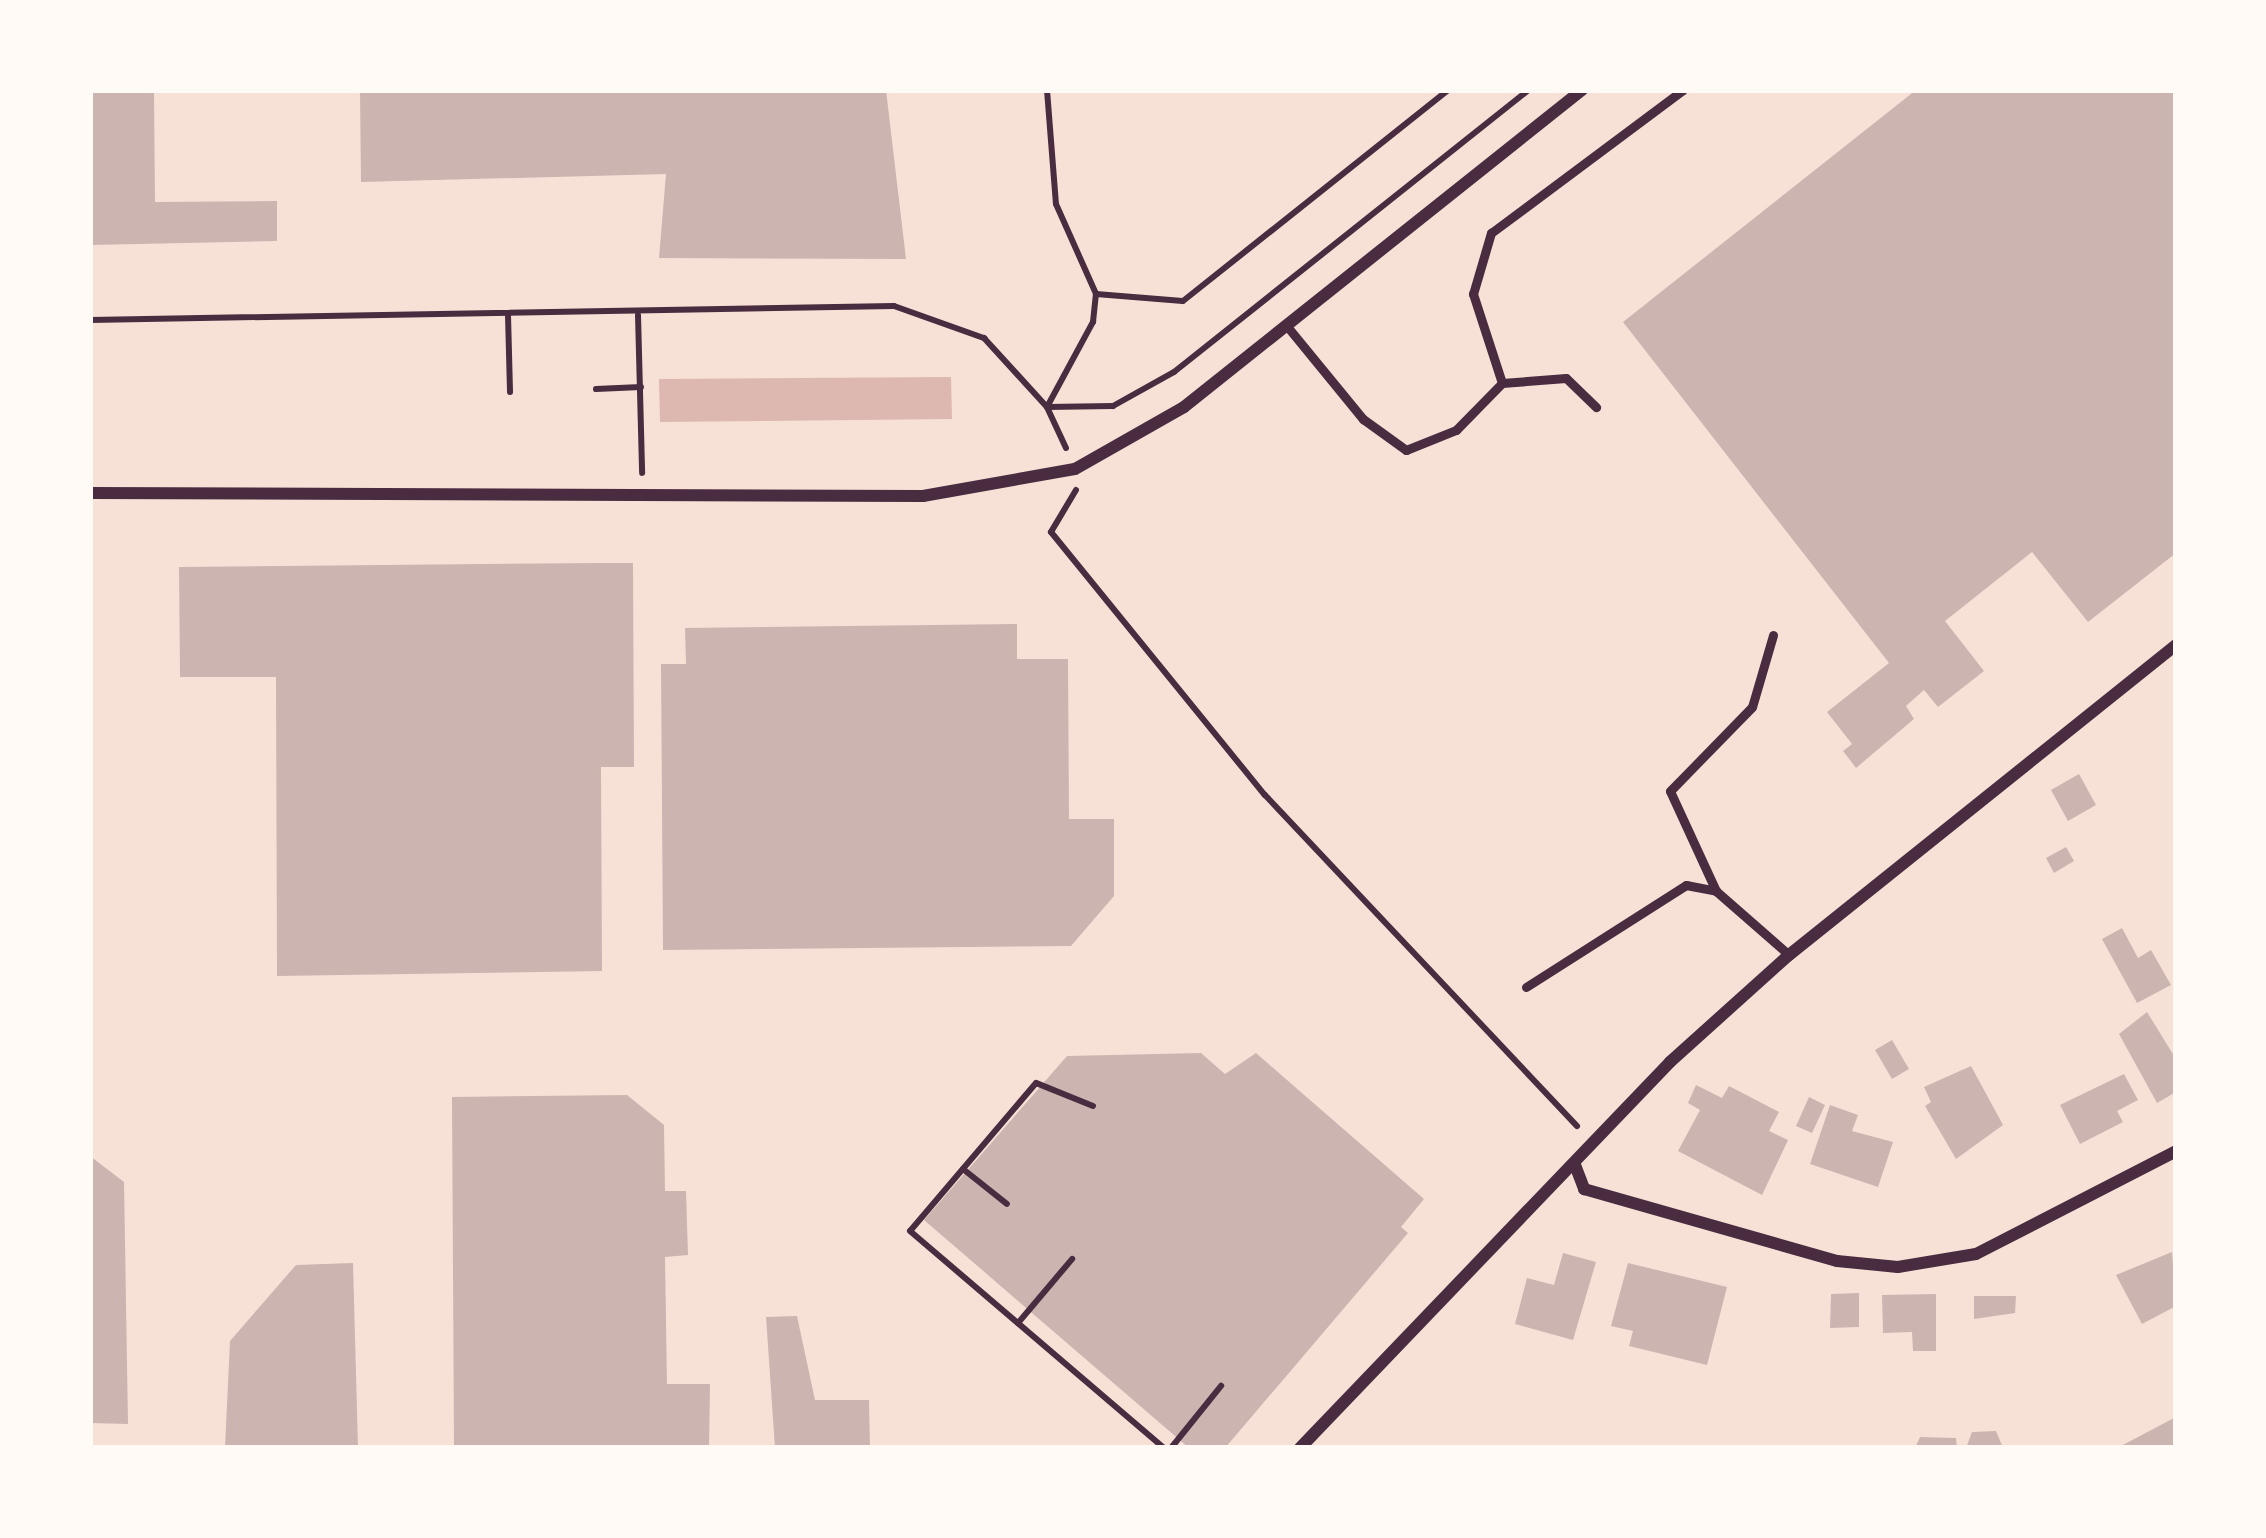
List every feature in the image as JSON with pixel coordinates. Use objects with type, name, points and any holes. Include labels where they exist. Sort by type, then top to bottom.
[{"type":"street","points":[[90,493],[923,496],[1075,469],[1184,406],[1582,90]]},
{"type":"street","points":[[1300,1448],[1488,1245],[1790,955],[2176,645]]},
{"type":"street","points":[[1575,1165],[1584,1189],[1837,1261],[1898,1267],[1976,1255],[2176,1151]]},
{"type":"lane","points":[[1502,382],[1473,294],[1491,233],[1683,90]]},
{"type":"lane","points":[[1286,325],[1363,419],[1406,450],[1456,430],[1502,382],[1566,378],[1596,407]]},
{"type":"lane","points":[[1773,634],[1752,707],[1670,791],[1716,891],[1790,955]]},
{"type":"lane","points":[[1526,987],[1686,885],[1716,891]]},
{"type":"path","points":[[1047,90],[1056,204],[1096,294],[1093,322],[1047,407]]},
{"type":"path","points":[[1096,294],[1183,302],[1448,90]]},
{"type":"path","points":[[1047,407],[1113,406],[1174,372],[1528,90]]},
{"type":"path","points":[[90,320],[894,306],[984,338],[1047,407],[1075,469],[1076,498],[1051,532],[1265,795],[1592,1142]]},
{"type":"path","points":[[638,314],[643,492]]},
{"type":"path","points":[[508,315],[510,392]]},
{"type":"path","points":[[596,389],[641,387]]},
{"type":"path","points":[[1093,1106],[1036,1083],[910,1231],[1167,1448],[1222,1386]]},
{"type":"path","points":[[962,1169],[1007,1204]]},
{"type":"path","points":[[1018,1323],[1072,1259]]},
{"type":"shaded area","points":[[951,377],[952,419],[660,422],[659,379]]},
{"type":"building","points":[[90,90],[154,90],[155,202],[277,201],[277,241],[90,245]]},
{"type":"building","points":[[360,90],[886,90],[906,259],[659,258],[666,174],[361,182]]},
{"type":"building","points":[[1916,90],[2176,90],[2176,553],[2088,622],[2032,552],[1945,621],[1984,671],[1938,707],[1924,690],[1906,706],[1914,719],[1856,768],[1843,751],[1852,744],[1827,712],[1889,663],[1623,322]]},
{"type":"building","points":[[633,563],[634,767],[601,767],[602,971],[277,976],[276,677],[180,677],[179,567]]},
{"type":"building","points":[[1017,624],[1017,659],[1068,659],[1069,819],[1114,819],[1114,896],[1071,946],[663,950],[661,664],[686,664],[685,628]]},
{"type":"building","points":[[2079,774],[2096,805],[2068,821],[2051,790]]},
{"type":"building","points":[[2066,847],[2074,861],[2054,873],[2046,858]]},
{"type":"building","points":[[2122,928],[2138,958],[2151,950],[2171,985],[2137,1003],[2102,939]]},
{"type":"building","points":[[2147,1012],[2176,1059],[2176,1092],[2157,1103],[2119,1034]]},
{"type":"building","points":[[1892,1040],[1909,1069],[1892,1079],[1875,1050]]},
{"type":"building","points":[[1201,1053],[1225,1074],[1256,1053],[1424,1199],[1401,1227],[1408,1233],[1225,1448],[1189,1448],[924,1220],[1067,1056]]},
{"type":"building","points":[[1971,1066],[2003,1125],[1956,1159],[1925,1106],[1931,1102],[1924,1087]]},
{"type":"building","points":[[2124,1074],[2138,1100],[2117,1111],[2123,1122],[2080,1144],[2060,1105]]},
{"type":"building","points":[[1696,1085],[1722,1098],[1729,1086],[1779,1112],[1769,1131],[1788,1140],[1762,1195],[1678,1151],[1700,1110],[1688,1103]]},
{"type":"building","points":[[627,1095],[664,1125],[665,1191],[686,1191],[688,1255],[665,1257],[667,1384],[710,1384],[709,1448],[454,1448],[452,1097]]},
{"type":"building","points":[[1809,1097],[1825,1105],[1812,1133],[1796,1126]]},
{"type":"building","points":[[1830,1105],[1858,1115],[1852,1131],[1893,1142],[1878,1187],[1810,1164]]},
{"type":"building","points":[[90,1156],[124,1182],[128,1424],[90,1423]]},
{"type":"building","points":[[2172,1252],[2176,1306],[2142,1324],[2116,1275]]},
{"type":"building","points":[[1563,1253],[1596,1262],[1573,1340],[1515,1324],[1527,1278],[1554,1285]]},
{"type":"building","points":[[353,1263],[358,1448],[225,1448],[230,1341],[296,1265]]},
{"type":"building","points":[[1628,1263],[1727,1287],[1707,1365],[1629,1346],[1633,1331],[1611,1326]]},
{"type":"building","points":[[1859,1293],[1859,1327],[1830,1328],[1831,1294]]},
{"type":"building","points":[[1936,1294],[1936,1351],[1913,1351],[1912,1332],[1883,1333],[1882,1295]]},
{"type":"building","points":[[1974,1296],[2016,1296],[2015,1313],[1974,1319]]},
{"type":"building","points":[[797,1316],[815,1400],[869,1400],[870,1448],[775,1448],[766,1317]]},
{"type":"building","points":[[2176,1417],[2176,1448],[2117,1448]]},
{"type":"building","points":[[1996,1431],[2003,1448],[1966,1448],[1972,1432]]},
{"type":"building","points":[[1920,1437],[1956,1438],[1957,1448],[1915,1448]]}]
